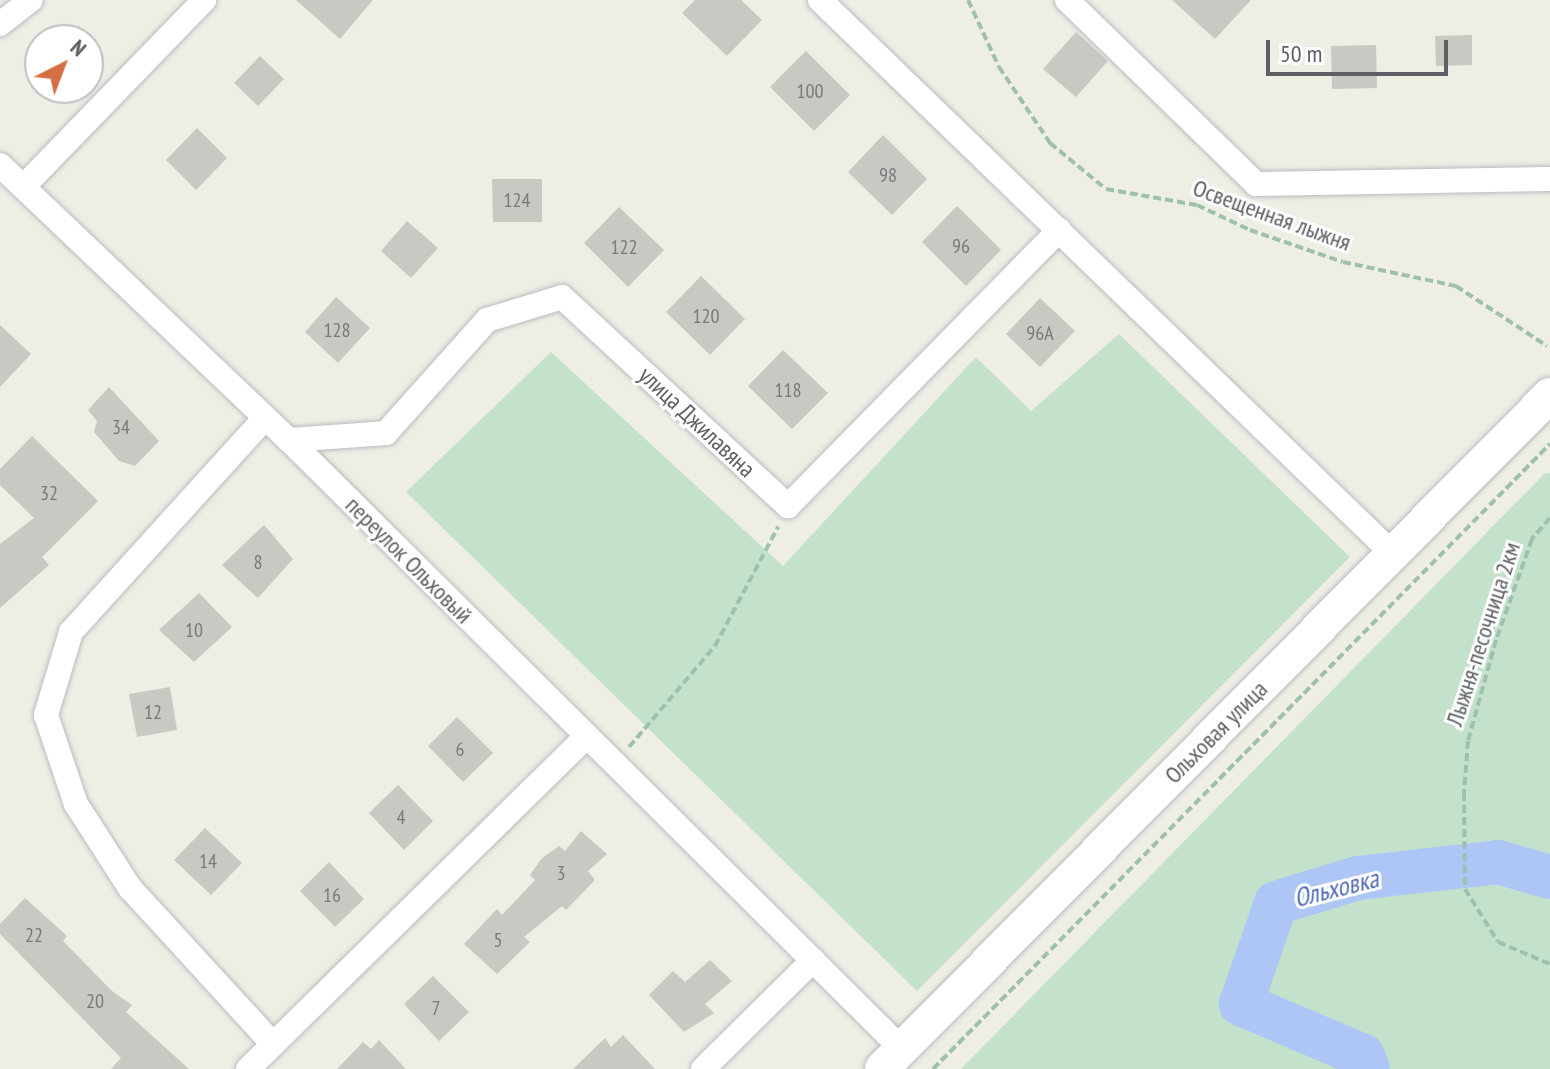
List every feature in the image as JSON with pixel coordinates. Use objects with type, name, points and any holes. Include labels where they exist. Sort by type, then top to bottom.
[{"type":"main road","name":"Ольховая улица","points":[[892,1059],[1550,395]]},
{"type":"street","points":[[0,24],[31,0]]},
{"type":"street","points":[[24,186],[204,0]]},
{"type":"street","points":[[820,0],[1393,554]]},
{"type":"street","points":[[1067,0],[1256,184],[1550,179]]},
{"type":"street","name":"переулок Ольховый","points":[[0,165],[289,440],[813,960],[892,1059]]},
{"type":"street","points":[[788,506],[1059,230]]},
{"type":"street","name":"улица Джилавяна","points":[[289,440],[386,433],[487,320],[562,297],[788,506]]},
{"type":"street","points":[[264,419],[71,632],[46,715],[76,804],[130,888],[273,1044]]},
{"type":"street","points":[[248,1069],[587,736]]},
{"type":"street","points":[[703,1069],[813,960]]},
{"type":"path","name":"Освещенная лыжня","points":[[968,0],[999,67],[1050,143],[1106,189],[1197,205],[1250,230],[1343,262],[1456,286],[1547,346]]},
{"type":"path","points":[[933,1069],[1550,444]]},
{"type":"path","points":[[615,764],[715,646],[788,506]]},
{"type":"path","name":"Лыжня-песочница 2км","points":[[1550,518],[1532,539],[1496,640],[1468,741],[1464,793],[1465,889],[1498,942],[1550,964]]},
{"type":"green space","points":[[1119,334],[1350,557],[917,991],[406,492],[551,352],[783,566],[976,357],[1031,411]]},
{"type":"green space","points":[[1550,473],[1550,1069],[961,1069],[1544,474]]},
{"type":"building","points":[[296,0],[373,0],[340,39]]},
{"type":"building","points":[[695,0],[741,0],[762,20],[727,56],[682,13]]},
{"type":"building","points":[[1172,0],[1251,0],[1215,39]]},
{"type":"building","points":[[1076,32],[1108,61],[1076,97],[1043,69]]},
{"type":"building","points":[[1472,35],[1472,65],[1436,66],[1435,36]]},
{"type":"building","points":[[1376,45],[1377,88],[1332,89],[1331,46]]},
{"type":"building","points":[[806,51],[850,95],[814,131],[770,87]]},
{"type":"building","points":[[260,56],[284,79],[258,106],[234,83]]},
{"type":"building","points":[[197,128],[227,158],[196,190],[166,160]]},
{"type":"building","points":[[883,135],[927,179],[892,215],[848,172]]},
{"type":"building","points":[[492,179],[542,179],[542,222],[493,222]]},
{"type":"building","points":[[957,206],[1001,250],[966,286],[922,242]]},
{"type":"building","points":[[619,207],[664,250],[628,287],[584,243]]},
{"type":"building","points":[[407,221],[438,248],[411,278],[381,251]]},
{"type":"building","points":[[701,276],[745,319],[710,355],[666,312]]},
{"type":"building","points":[[336,297],[370,328],[338,363],[305,332]]},
{"type":"building","points":[[1040,298],[1075,331],[1040,367],[1006,334]]},
{"type":"building","points":[[0,325],[31,354],[0,387]]},
{"type":"building","points":[[783,350],[828,393],[792,429],[748,386]]},
{"type":"building","points":[[109,387],[159,441],[135,466],[119,461],[94,432],[97,421],[88,410]]},
{"type":"building","points":[[32,436],[98,501],[42,557],[49,565],[0,608],[0,544],[34,518],[0,485],[0,469]]},
{"type":"building","points":[[264,525],[293,559],[258,598],[222,565]]},
{"type":"building","points":[[199,593],[232,627],[194,662],[159,630]]},
{"type":"building","points":[[170,687],[177,730],[137,737],[129,694]]},
{"type":"building","points":[[457,717],[493,753],[463,782],[428,746]]},
{"type":"building","points":[[398,785],[433,821],[404,850],[369,813]]},
{"type":"building","points":[[205,828],[242,863],[211,895],[174,860]]},
{"type":"building","points":[[581,831],[607,854],[588,871],[595,880],[566,910],[562,906],[524,937],[530,942],[497,974],[464,944],[497,909],[502,915],[535,880],[530,875],[542,858],[559,846],[565,851]]},
{"type":"building","points":[[329,862],[364,899],[335,927],[300,891]]},
{"type":"building","points":[[25,898],[67,936],[63,941],[112,991],[132,1005],[126,1012],[189,1069],[111,1069],[121,1058],[0,934],[0,924]]},
{"type":"building","points":[[710,960],[732,981],[705,1004],[714,1013],[684,1032],[649,995],[673,971],[685,982]]},
{"type":"building","points":[[433,976],[469,1012],[439,1041],[404,1004]]},
{"type":"building","points":[[623,1035],[655,1069],[573,1069],[605,1038],[611,1047]]},
{"type":"building","points":[[379,1040],[406,1069],[337,1069],[363,1042],[371,1049]]},
{"type":"waterway","name":"Ольховка","points":[[1368,1069],[1363,1056],[1241,1004],[1276,903],[1358,878],[1498,862],[1550,877]]}]
